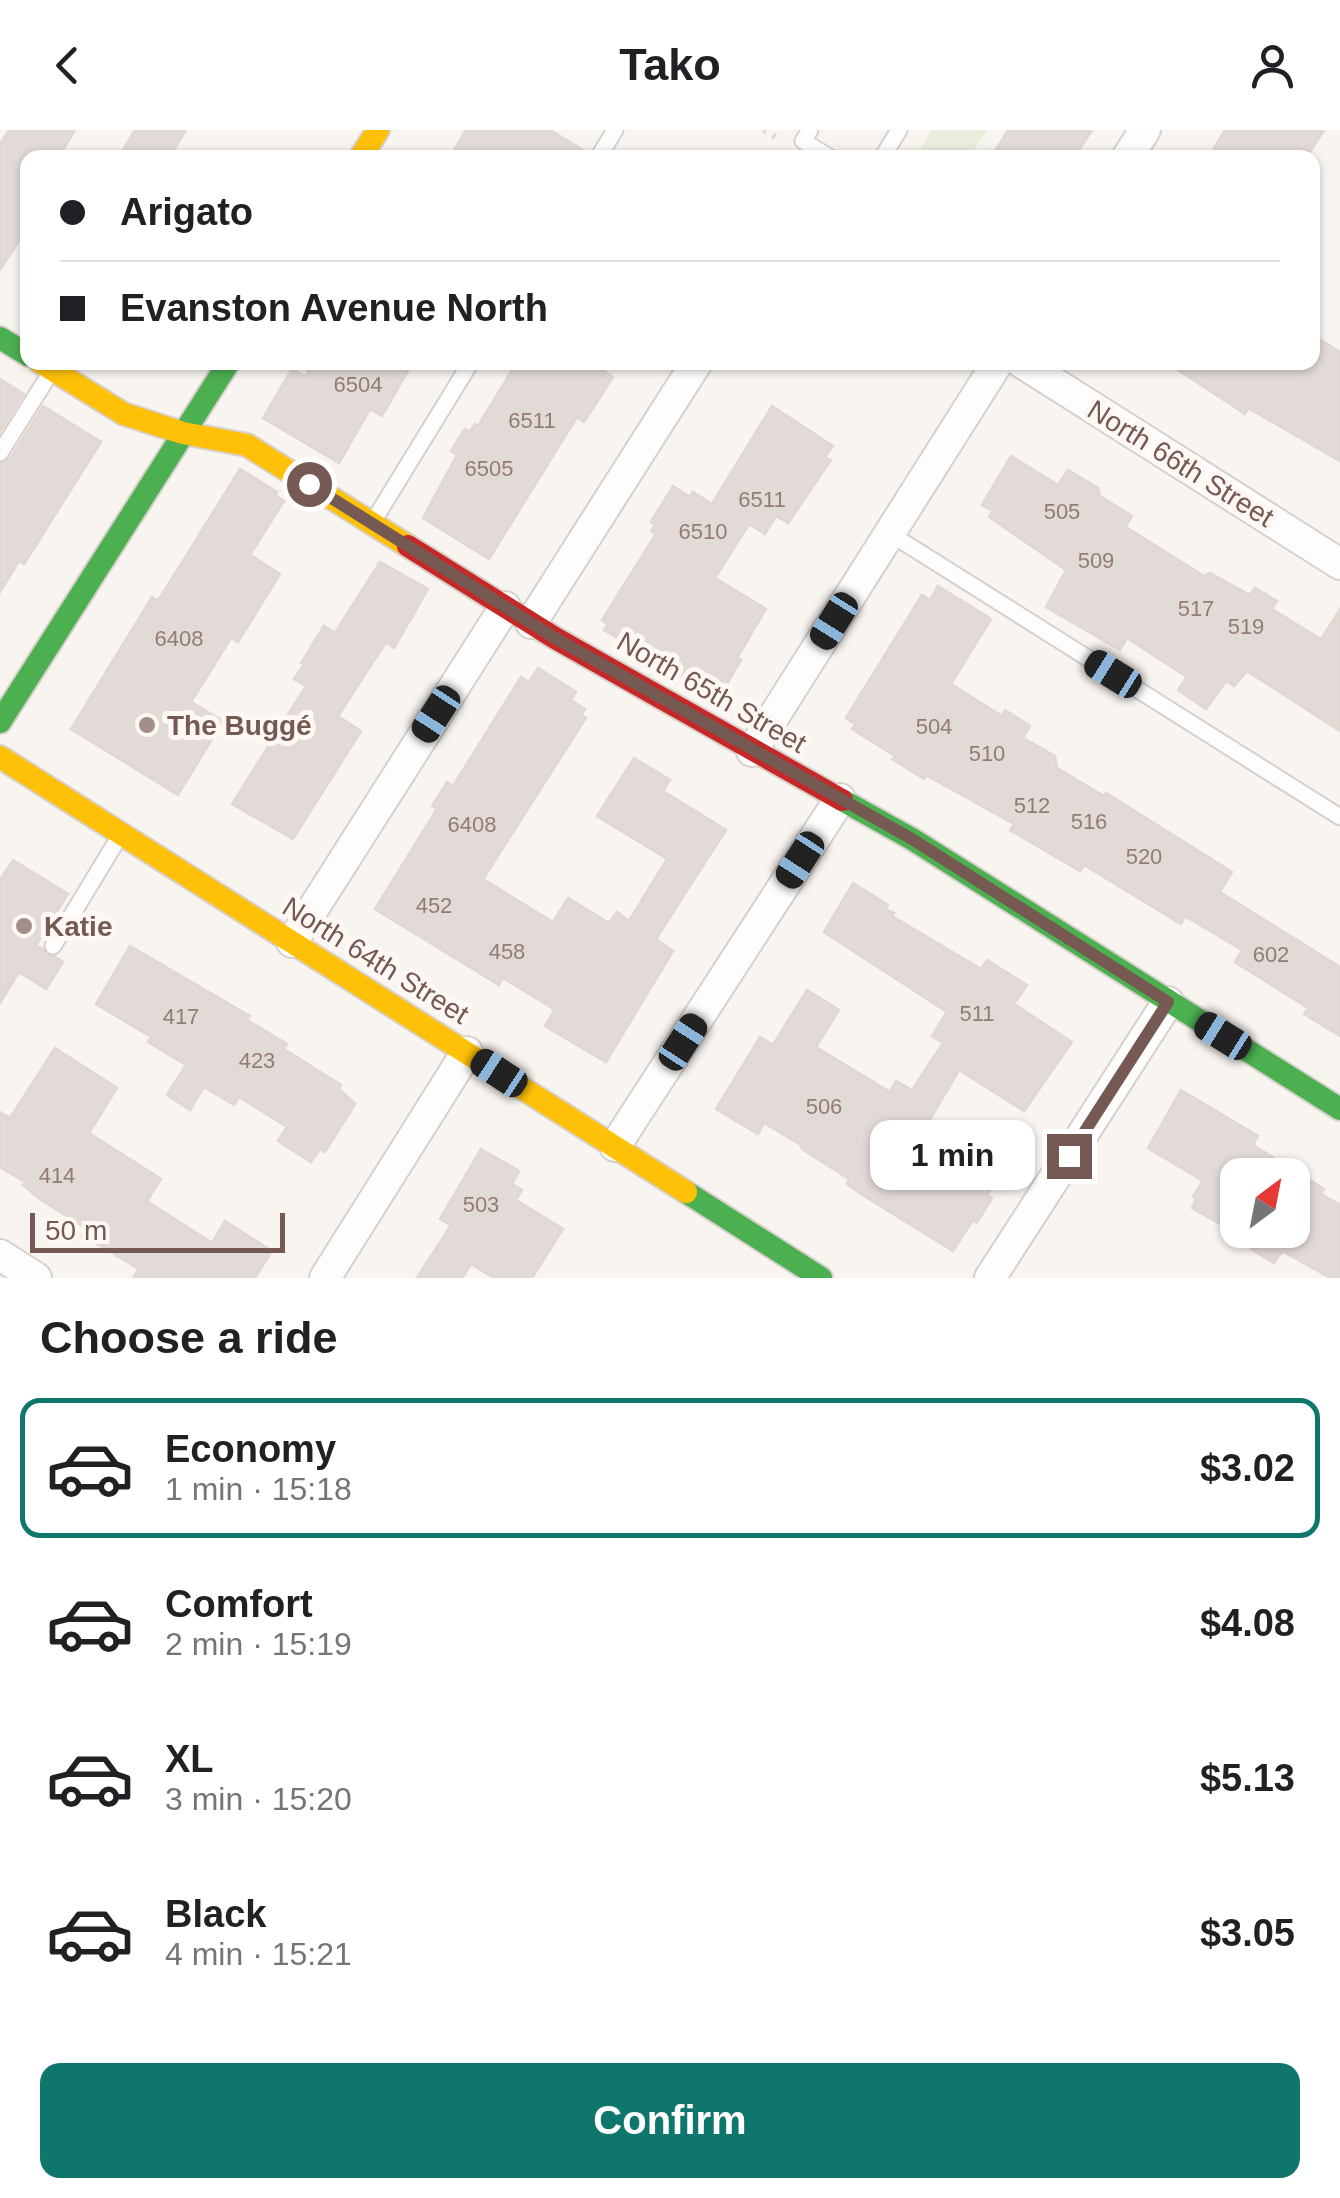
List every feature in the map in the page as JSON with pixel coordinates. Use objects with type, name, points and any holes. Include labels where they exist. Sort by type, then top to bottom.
[{"type":"street","name":"North 65th Street","points":[[52,370],[124,414],[183,433],[247,445],[531,623],[912,839],[1340,1110]]},
{"type":"street","points":[[0,722],[223,370]]},
{"type":"street","points":[[531,623],[692,370]]},
{"type":"street","points":[[752,751],[993,370]]},
{"type":"street","name":"North 66th Street","points":[[1034,370],[1340,564]]},
{"type":"street","points":[[292,942],[505,607]]},
{"type":"street","name":"North 64th Street","points":[[0,758],[820,1278]]},
{"type":"street","points":[[616,1146],[840,798]]},
{"type":"street","points":[[990,1278],[1168,1002]]},
{"type":"street","points":[[325,1278],[467,1052]]},
{"type":"street","points":[[0,1255],[36,1278]]},
{"type":"lane","points":[[810,130],[803,140],[819,150]]},
{"type":"lane","points":[[0,453],[44,370]]},
{"type":"lane","points":[[372,524],[467,370]]},
{"type":"lane","points":[[889,533],[1340,817]]},
{"type":"lane","points":[[52,946],[121,834]]},
{"type":"green space","points":[[932,130],[987,130],[974,150],[920,150]]},
{"type":"building","points":[[9,130],[75,130],[63,150],[20,150],[20,239],[0,270],[0,144]]},
{"type":"building","points":[[135,130],[186,130],[174,150],[123,150]]},
{"type":"building","points":[[466,130],[550,130],[583,150],[454,150]]},
{"type":"building","points":[[1008,130],[1092,130],[1079,150],[996,150]]},
{"type":"building","points":[[1225,130],[1324,130],[1311,150],[1213,150]]},
{"type":"building","points":[[1320,340],[1340,352],[1340,461],[1248,408],[1245,414],[1178,370],[1320,370]]},
{"type":"building","points":[[291,370],[305,376],[308,370],[408,370],[382,416],[370,409],[339,463],[263,418]]},
{"type":"building","points":[[512,370],[603,370],[613,377],[584,422],[577,417],[489,559],[423,518],[457,455],[451,451],[465,429],[470,432],[475,424],[478,426]]},
{"type":"building","points":[[0,379],[24,394],[0,432]]},
{"type":"building","points":[[43,406],[101,442],[24,564],[19,561],[0,592],[0,464],[10,459]]},
{"type":"building","points":[[772,406],[833,446],[825,457],[831,460],[788,523],[776,516],[765,534],[749,524],[715,578],[766,609],[725,687],[720,684],[713,695],[604,630],[608,624],[602,620],[656,534],[651,531],[655,525],[651,522],[673,486],[712,504]]},
{"type":"building","points":[[1011,456],[1058,485],[1068,470],[1132,516],[1126,527],[1204,576],[1210,573],[1250,595],[1255,588],[1277,601],[1272,609],[1319,638],[1340,609],[1340,731],[1247,671],[1234,686],[1226,681],[1206,709],[1178,690],[1187,677],[1127,638],[1120,650],[1046,607],[1066,570],[989,517],[993,511],[982,505]]},
{"type":"building","points":[[240,469],[277,492],[275,495],[284,501],[250,555],[280,574],[238,642],[231,638],[191,702],[223,721],[178,795],[71,729],[152,597],[158,601]]},
{"type":"building","points":[[380,562],[428,589],[394,648],[386,642],[338,716],[361,731],[293,839],[232,804],[306,686],[294,679],[304,664],[301,663],[324,626],[335,633]]},
{"type":"building","points":[[938,586],[991,619],[951,684],[1002,716],[1005,710],[1030,726],[1023,738],[1055,756],[1057,768],[1104,796],[1106,793],[1232,872],[1220,892],[1340,967],[1340,1036],[1304,1014],[1308,1008],[1235,962],[1242,950],[1185,916],[1181,924],[1084,865],[1080,871],[1010,830],[1014,824],[926,775],[924,779],[852,729],[855,724],[846,718],[922,595],[930,600]]},
{"type":"building","points":[[538,668],[576,692],[571,700],[585,709],[581,715],[586,718],[483,879],[553,922],[568,898],[609,923],[617,912],[629,921],[667,859],[597,816],[634,758],[670,780],[663,791],[726,830],[656,939],[673,951],[606,1062],[545,1026],[552,1008],[503,978],[499,985],[375,909],[437,809],[432,806],[447,782],[453,786],[521,677],[529,682]]},
{"type":"building","name":"Katie","points":[[13,860],[68,894],[36,945],[63,962],[46,989],[19,972],[0,1003],[0,880]]},
{"type":"building","points":[[853,883],[888,905],[886,909],[894,913],[892,916],[981,969],[987,960],[1027,985],[1014,1004],[1072,1042],[1024,1111],[959,1070],[926,1126],[1001,1173],[987,1195],[992,1198],[977,1223],[973,1220],[953,1251],[861,1194],[847,1184],[849,1179],[801,1145],[764,1123],[758,1134],[716,1109],[760,1037],[773,1045],[807,990],[839,1010],[816,1047],[890,1092],[896,1081],[912,1090],[943,1043],[932,1036],[947,1012],[824,932]]},
{"type":"building","points":[[130,946],[250,1016],[247,1020],[287,1044],[284,1049],[341,1085],[339,1089],[355,1104],[325,1152],[320,1149],[311,1162],[278,1141],[287,1127],[239,1097],[234,1105],[204,1087],[190,1110],[167,1095],[186,1065],[148,1042],[151,1037],[96,1004]]},
{"type":"building","points":[[55,1048],[117,1088],[89,1133],[161,1179],[147,1201],[212,1243],[225,1221],[272,1251],[255,1278],[133,1278],[139,1269],[82,1235],[86,1228],[41,1200],[23,1185],[25,1182],[0,1167],[0,1112],[10,1118]]},
{"type":"building","points":[[1181,1090],[1258,1136],[1253,1145],[1274,1158],[1220,1158],[1220,1224],[1192,1208],[1196,1199],[1193,1197],[1203,1181],[1148,1148]]},
{"type":"building","points":[[481,1149],[519,1171],[512,1184],[522,1190],[516,1200],[563,1229],[532,1278],[494,1278],[471,1264],[462,1278],[417,1278],[451,1225],[440,1219]]},
{"type":"building","points":[[1310,1180],[1324,1189],[1321,1194],[1340,1205],[1340,1278],[1331,1278],[1282,1251],[1274,1263],[1251,1249],[1310,1248]]},
{"type":"traffic: fast","points":[[0,338],[20,350]]},
{"type":"traffic: fast","points":[[0,722],[224,370]]},
{"type":"traffic: fast","points":[[842,800],[912,839],[1340,1109]]},
{"type":"traffic: fast","points":[[686,1192],[821,1278]]},
{"type":"traffic: slow","points":[[365,150],[378,130]]},
{"type":"traffic: slow","points":[[53,370],[124,414],[183,433],[247,445],[408,546]]},
{"type":"traffic: slow","points":[[0,757],[686,1192]]},
{"type":"traffic: jam","points":[[408,546],[555,638],[842,800]]},
{"type":"place","name":"The Buggé","points":[[147,725]]},
{"type":"place","name":"Katie","points":[[24,926]]},
{"type":"route","points":[[309,484],[555,638],[912,839],[1168,1002],[1069,1156]]}]
